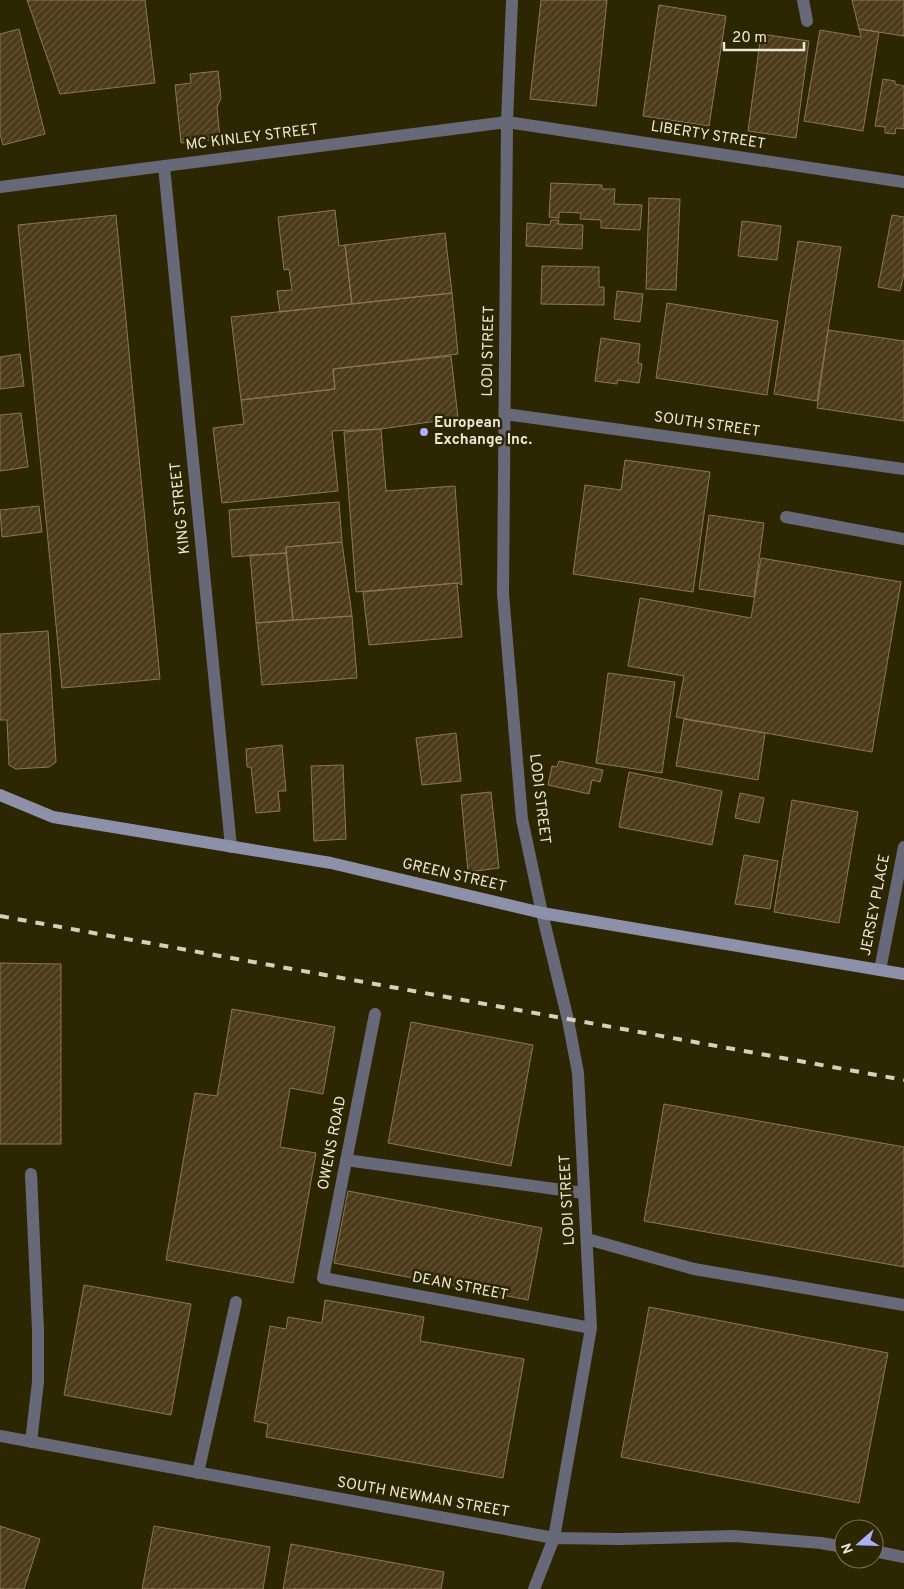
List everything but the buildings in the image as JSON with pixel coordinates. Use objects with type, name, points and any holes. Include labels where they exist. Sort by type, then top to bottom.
[{"type":"street","name":"LODI STREET","points":[[512,0],[507,122],[503,594],[522,819],[568,1020],[578,1073],[591,1328],[554,1538],[534,1589]]},
{"type":"street","points":[[803,0],[807,21]]},
{"type":"street","name":"MC KINLEY STREET","points":[[0,186],[507,122]]},
{"type":"street","name":"LIBERTY STREET","points":[[507,122],[904,182]]},
{"type":"street","name":"KING STREET","points":[[164,166],[231,846]]},
{"type":"street","name":"SOUTH STREET","points":[[505,414],[904,469]]},
{"type":"street","points":[[786,517],[904,539]]},
{"type":"street","name":"GREEN STREET","points":[[0,795],[53,817],[331,863],[542,913],[904,974]]},
{"type":"street","name":"JERSEY PLACE","points":[[880,970],[904,847]]},
{"type":"street","name":"OWENS ROAD","points":[[323,1278],[375,1014]]},
{"type":"street","points":[[346,1160],[584,1194]]},
{"type":"street","points":[[31,1174],[38,1382],[31,1442]]},
{"type":"street","points":[[587,1239],[694,1269],[904,1305]]},
{"type":"street","name":"DEAN STREET","points":[[323,1278],[591,1328]]},
{"type":"street","points":[[198,1472],[236,1302]]},
{"type":"street","name":"SOUTH NEWMAN STREET","points":[[0,1436],[554,1538],[620,1539],[734,1536],[834,1545]]},
{"type":"street","points":[[884,1553],[904,1556]]},
{"type":"railway","points":[[0,916],[904,1080]]},
{"type":"place","name":"European Exchange Inc.","points":[[424,432]]}]
